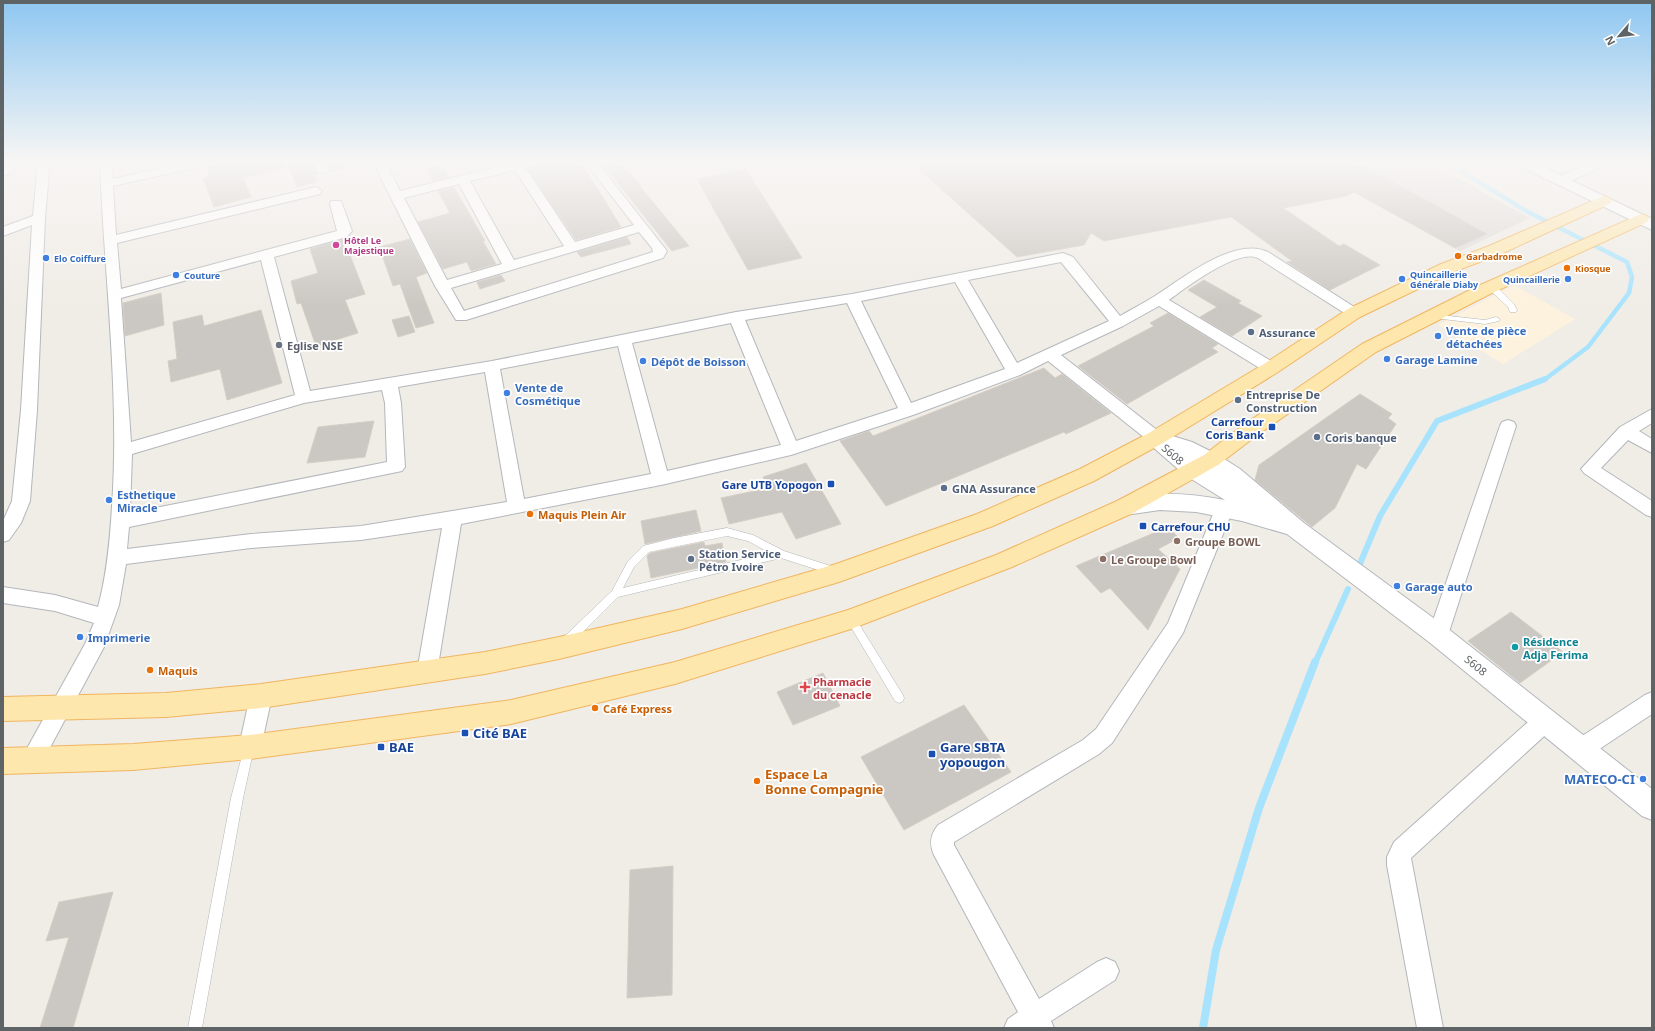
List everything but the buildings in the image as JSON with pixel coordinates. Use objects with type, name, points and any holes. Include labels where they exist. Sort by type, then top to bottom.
[{"type":"main road","points":[[3,708],[166,705],[261,696],[427,672],[559,648],[682,619],[839,573],[985,520],[1087,475],[1129,454],[1156,438],[1271,368],[1354,313],[1447,268],[1544,228],[1583,210]]},
{"type":"main road","points":[[3,761],[133,757],[250,747],[511,712],[675,673],[851,619],[1004,561],[1125,507],[1211,460],[1249,430],[1369,348],[1488,288],[1579,246],[1596,239],[1648,223]]},
{"type":"main road","points":[[1447,268],[1488,288]]},
{"type":"street","points":[[3,535],[15,518],[21,501],[29,410],[40,210]]},
{"type":"street","points":[[31,761],[94,647],[110,601],[118,558],[124,450],[115,295],[109,241],[108,210]]},
{"type":"street","points":[[109,241],[237,210]]},
{"type":"street","points":[[115,295],[266,253],[342,234],[344,231],[338,210]]},
{"type":"street","points":[[403,210],[459,316],[464,316],[658,255],[660,251],[658,248],[628,210]]},
{"type":"street","points":[[480,210],[510,266]]},
{"type":"street","points":[[551,210],[572,248]]},
{"type":"street","points":[[1622,210],[1648,223]]},
{"type":"street","points":[[3,232],[39,218]]},
{"type":"street","points":[[442,286],[641,227]]},
{"type":"street","points":[[118,558],[251,541],[361,533],[453,519],[660,479],[791,449],[907,411],[1014,371],[1118,322],[1159,300],[1195,275],[1234,257],[1252,252],[1264,256],[1354,313]]},
{"type":"street","points":[[266,253],[304,398]]},
{"type":"street","points":[[124,450],[304,398],[492,366],[736,317],[852,298],[1066,258],[1118,322]]},
{"type":"street","points":[[960,278],[1014,371]]},
{"type":"street","points":[[852,298],[907,411]]},
{"type":"street","points":[[1159,300],[1271,368]]},
{"type":"street","points":[[736,317],[791,449]]},
{"type":"street","points":[[624,340],[660,479]]},
{"type":"street","points":[[1050,355],[1156,438]]},
{"type":"street","points":[[492,366],[517,507]]},
{"type":"street","points":[[120,522],[396,467],[393,403],[389,384]]},
{"type":"street","points":[[1652,415],[1626,431],[1590,470],[1652,510]]},
{"type":"street","points":[[1438,635],[1508,426]]},
{"type":"street","points":[[1626,431],[1652,446]]},
{"type":"street","name":"S608","points":[[1156,438],[1185,447],[1211,460],[1233,475],[1296,529],[1438,635],[1652,806]]},
{"type":"street","name":"S608","points":[[1156,438],[1192,470],[1233,496],[1296,529]]},
{"type":"street","name":"S608","points":[[1125,507],[1164,502],[1199,503],[1224,507],[1296,529]]},
{"type":"street","points":[[1106,971],[1031,1024],[942,847],[942,838],[946,833],[1091,747],[1104,736],[1176,627],[1224,507]]},
{"type":"street","points":[[427,672],[453,519]]},
{"type":"street","points":[[3,595],[64,604],[90,611],[105,619]]},
{"type":"street","points":[[250,747],[261,696]]},
{"type":"street","points":[[1581,749],[1652,702]]},
{"type":"street","points":[[1430,1028],[1399,865],[1399,857],[1402,850],[1545,721]]},
{"type":"lane","points":[[1488,288],[1511,306],[1513,310]]},
{"type":"lane","points":[[1434,316],[1485,322],[1496,319]]},
{"type":"lane","points":[[559,648],[615,594],[631,564],[646,549],[727,532],[750,538],[781,554],[839,573]]},
{"type":"lane","points":[[615,594],[781,554]]},
{"type":"lane","points":[[851,619],[899,698]]},
{"type":"lane","points":[[195,1028],[237,798],[250,747]]},
{"type":"shaded area","points":[[1386,210],[1516,210],[1530,218],[1460,251]]},
{"type":"shaded area","points":[[1514,285],[1575,319],[1503,364],[1438,325]]},
{"type":"waterway","points":[[1525,210],[1627,262],[1632,277],[1629,293],[1588,347],[1544,380]]},
{"type":"waterway","points":[[1359,566],[1380,516],[1437,421],[1545,379]]},
{"type":"waterway","points":[[1315,663],[1348,589]]},
{"type":"waterway","points":[[1203,1028],[1216,950],[1259,808],[1315,662]]},
{"type":"place","name":"Hôtel Le Majestique","points":[[336,245]]},
{"type":"place","name":"Garbadrome","points":[[1458,256]]},
{"type":"place","name":"Elo Coiffure","points":[[46,258]]},
{"type":"place","name":"Kiosque","points":[[1567,268]]},
{"type":"place","name":"Couture","points":[[176,275]]},
{"type":"place","name":"Quincaillerie Générale Diaby","points":[[1402,279]]},
{"type":"place","name":"Quincaillerie","points":[[1568,279]]},
{"type":"place","name":"Assurance","points":[[1251,332]]},
{"type":"place","name":"Vente de pièce détachées","points":[[1438,336]]},
{"type":"place","name":"Eglise NSE","points":[[279,345]]},
{"type":"place","name":"Garage Lamine","points":[[1387,359]]},
{"type":"place","name":"Dépôt de Boisson","points":[[643,361]]},
{"type":"place","name":"Vente de Cosmétique","points":[[507,393]]},
{"type":"place","name":"Entreprise De Construction","points":[[1238,400]]},
{"type":"place","name":"Carrefour Coris Bank","points":[[1272,427]]},
{"type":"place","name":"Coris banque","points":[[1317,437]]},
{"type":"place","name":"Gare UTB Yopogon","points":[[831,484]]},
{"type":"place","name":"GNA Assurance","points":[[944,488]]},
{"type":"place","name":"Esthetique Miracle","points":[[109,500]]},
{"type":"place","name":"Maquis Plein Air","points":[[530,514]]},
{"type":"place","name":"Carrefour CHU","points":[[1143,526]]},
{"type":"place","name":"Groupe BOWL","points":[[1177,541]]},
{"type":"place","name":"Station Service Pétro Ivoire","points":[[691,559]]},
{"type":"place","name":"Le Groupe Bowl","points":[[1103,559]]},
{"type":"place","name":"Garage auto","points":[[1397,586]]},
{"type":"place","name":"Imprimerie","points":[[80,637]]},
{"type":"place","name":"Résidence Adja Ferima","points":[[1515,647]]},
{"type":"place","name":"Maquis","points":[[150,670]]},
{"type":"place","name":"Pharmacie du cenacle","points":[[805,687]]},
{"type":"place","name":"Café Express","points":[[595,708]]},
{"type":"place","name":"Cité BAE","points":[[465,733]]},
{"type":"place","name":"BAE","points":[[381,747]]},
{"type":"place","name":"Gare SBTA yopougon","points":[[932,754]]},
{"type":"place","name":"MATECO-CI","points":[[1643,779]]},
{"type":"place","name":"Espace La Bonne Compagnie","points":[[757,781]]}]
